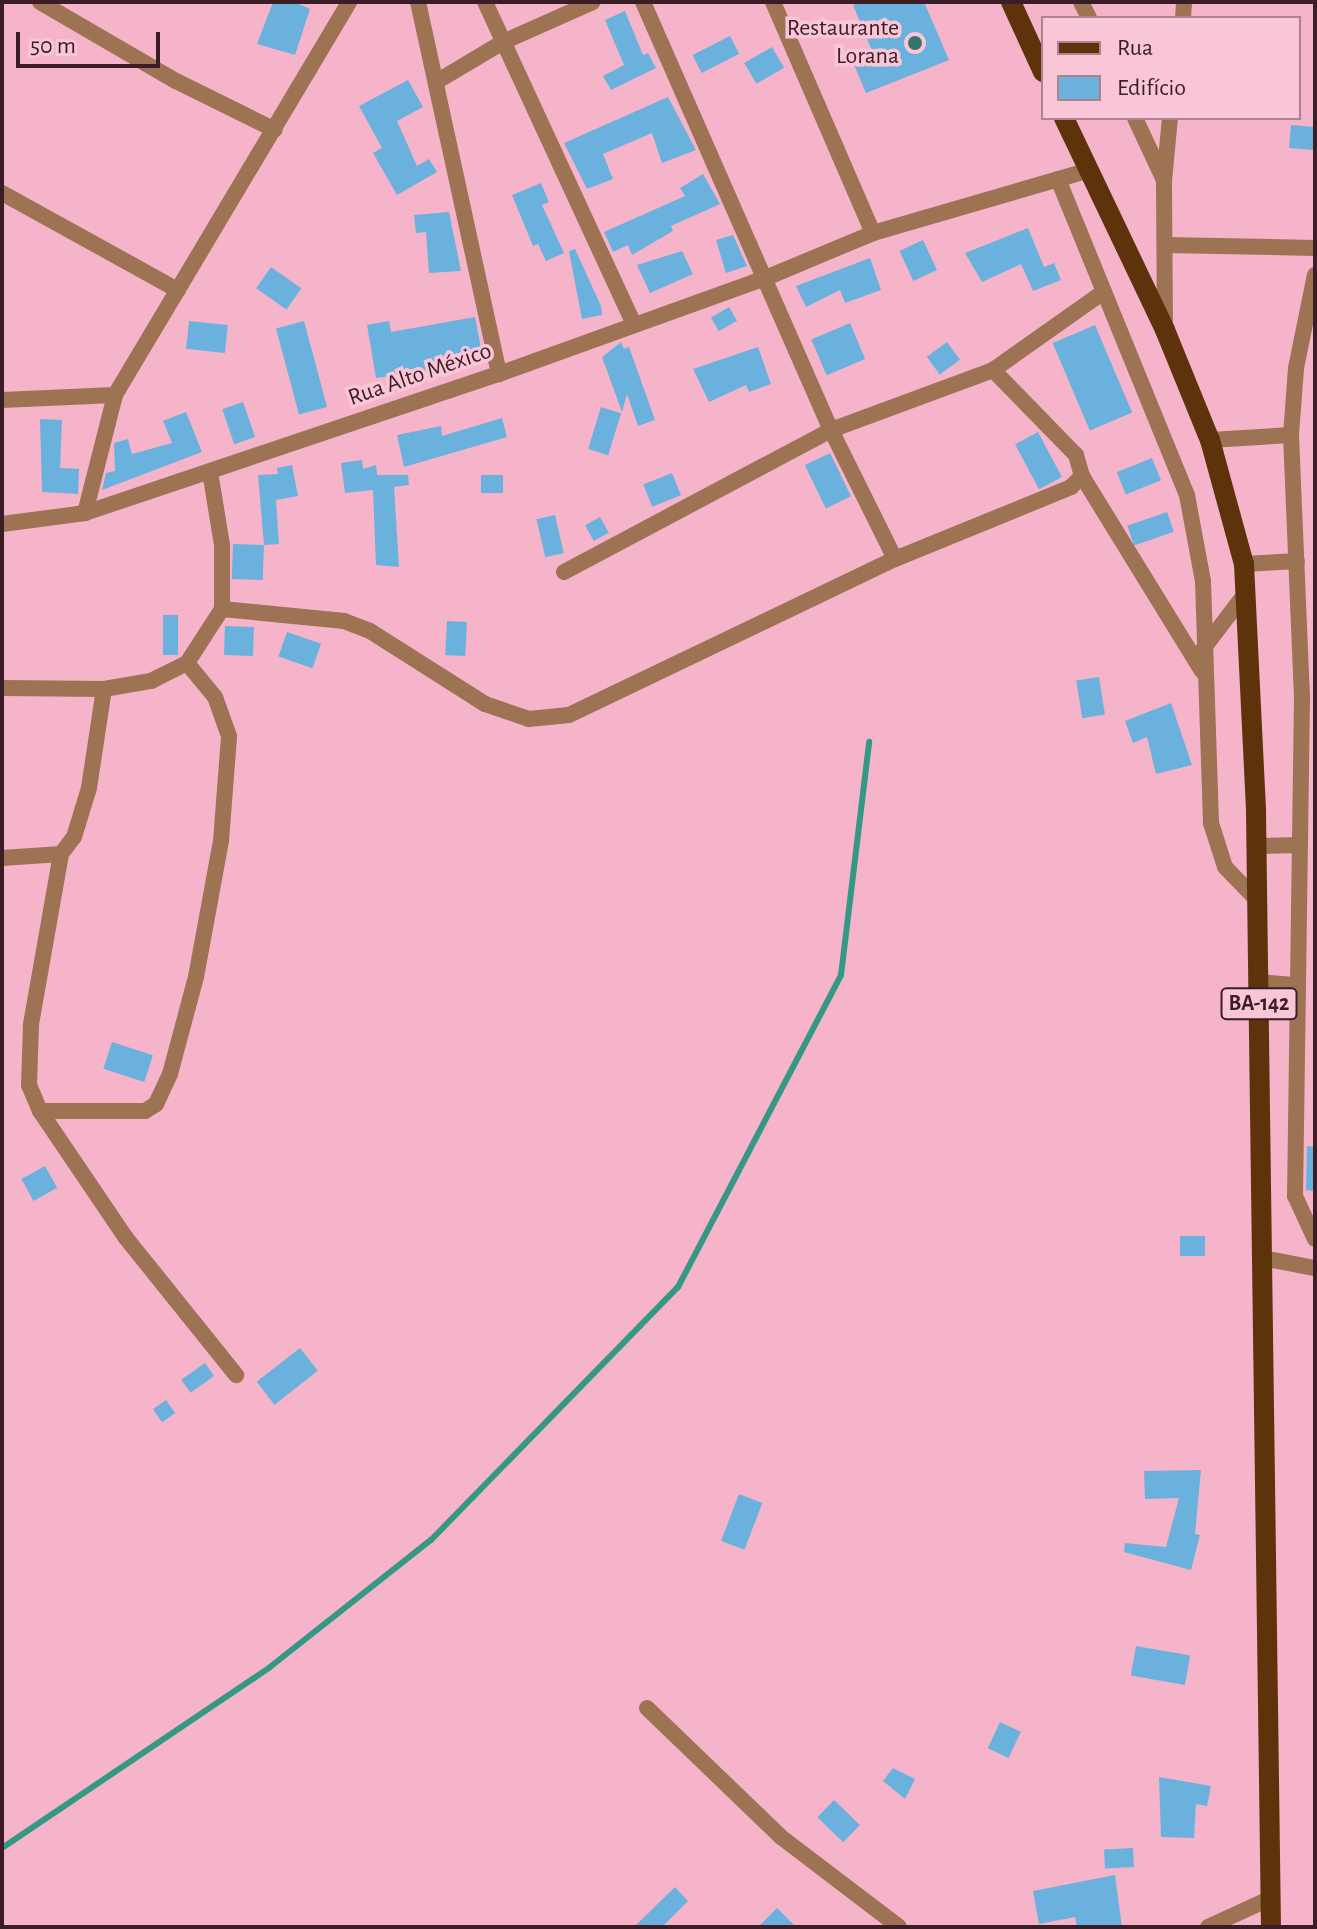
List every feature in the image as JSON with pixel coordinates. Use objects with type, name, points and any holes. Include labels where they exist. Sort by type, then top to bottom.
[{"type":"main road","points":[[1011,2],[1041,68]]},
{"type":"main road","name":"BA-142","points":[[1065,120],[1165,330],[1210,440],[1244,564],[1257,846],[1271,1927]]},
{"type":"street","points":[[40,2],[176,81],[275,130]]},
{"type":"street","points":[[85,513],[115,395],[349,2]]},
{"type":"street","points":[[418,2],[499,374]]},
{"type":"street","points":[[485,2],[633,322]]},
{"type":"street","points":[[436,82],[503,42],[593,2]]},
{"type":"street","points":[[643,2],[768,277],[831,430],[895,559]]},
{"type":"street","points":[[773,2],[873,233]]},
{"type":"street","points":[[1136,120],[1164,181]]},
{"type":"street","points":[[1165,330],[1164,181],[1170,120]]},
{"type":"street","name":"Rua Alto México","points":[[2,524],[85,513],[499,374],[633,322],[768,277],[873,233],[1087,171]]},
{"type":"street","points":[[1058,179],[1102,293],[1172,448],[1187,495],[1203,581],[1202,671],[1216,844],[1233,877],[1258,901]]},
{"type":"street","points":[[2,193],[178,290]]},
{"type":"street","points":[[1165,245],[1315,248]]},
{"type":"street","points":[[1315,275],[1296,368],[1291,435],[1302,697],[1295,1196],[1315,1239]]},
{"type":"street","points":[[564,572],[831,430],[993,370],[1102,293]]},
{"type":"street","points":[[993,370],[1062,437],[1076,455],[1082,476],[1202,671]]},
{"type":"street","points":[[2,400],[115,395]]},
{"type":"street","points":[[1210,440],[1291,435]]},
{"type":"street","points":[[2,688],[104,689],[151,681],[187,663],[222,609],[222,545],[210,472]]},
{"type":"street","points":[[222,609],[344,621],[370,631],[485,704],[548,720],[625,692],[895,559],[1059,494],[1082,476]]},
{"type":"street","points":[[1244,564],[1297,561]]},
{"type":"street","points":[[1203,649],[1245,594]]},
{"type":"street","points":[[40,1111],[145,1111],[156,1104],[170,1074],[196,977],[221,841],[229,736],[215,697],[187,663]]},
{"type":"street","points":[[104,689],[89,788],[74,837],[61,854],[31,1025],[29,1085],[40,1111],[126,1238],[236,1375]]},
{"type":"street","points":[[1257,846],[1299,845]]},
{"type":"street","points":[[2,858],[61,854]]},
{"type":"street","points":[[1259,982],[1297,985]]},
{"type":"street","points":[[1262,1258],[1312,1265]]},
{"type":"street","points":[[647,1708],[781,1837],[899,1927]]},
{"type":"street","points":[[1208,1927],[1271,1898]]},
{"type":"building","points":[[273,2],[294,2],[310,9],[295,55],[257,44]]},
{"type":"building","name":"Restaurante Lorana","points":[[861,2],[924,2],[949,60],[866,93],[852,60],[872,51],[853,5]]},
{"type":"building","points":[[625,11],[643,55],[648,53],[656,68],[611,90],[603,76],[624,65],[605,20]]},
{"type":"building","points":[[730,36],[739,54],[702,73],[693,55]]},
{"type":"building","points":[[772,47],[784,68],[756,84],[744,63]]},
{"type":"building","points":[[408,80],[423,107],[397,121],[417,166],[429,159],[437,172],[397,195],[373,153],[382,148],[359,106]]},
{"type":"building","points":[[668,97],[696,150],[662,163],[652,133],[603,154],[613,179],[587,189],[564,143]]},
{"type":"building","points":[[1291,125],[1315,127],[1313,150],[1289,148]]},
{"type":"building","points":[[703,174],[720,204],[671,226],[673,231],[632,255],[628,245],[613,252],[604,232],[685,196],[680,188]]},
{"type":"building","points":[[541,183],[549,202],[542,205],[564,253],[546,261],[538,244],[533,246],[512,195]]},
{"type":"building","points":[[449,212],[461,271],[429,273],[426,232],[416,233],[414,215]]},
{"type":"building","points":[[1028,228],[1044,267],[1054,263],[1061,280],[1033,291],[1021,264],[982,282],[965,253]]},
{"type":"building","points":[[733,235],[747,266],[726,273],[716,240]]},
{"type":"building","points":[[923,240],[937,270],[913,281],[899,251]]},
{"type":"building","points":[[575,249],[601,306],[602,315],[582,319],[569,251]]},
{"type":"building","points":[[682,251],[693,274],[650,293],[637,265]]},
{"type":"building","points":[[870,258],[881,290],[845,303],[840,290],[806,307],[796,286]]},
{"type":"building","points":[[271,267],[301,288],[286,310],[256,288]]},
{"type":"building","points":[[729,307],[737,321],[719,331],[711,318]]},
{"type":"building","points":[[475,317],[482,353],[443,361],[444,368],[376,378],[367,325],[389,321],[391,332]]},
{"type":"building","points":[[189,321],[228,325],[225,353],[186,349]]},
{"type":"building","points":[[304,321],[327,407],[299,414],[276,329]]},
{"type":"building","points":[[850,323],[865,359],[827,375],[811,339]]},
{"type":"building","points":[[1095,325],[1132,412],[1090,430],[1053,343]]},
{"type":"building","points":[[621,342],[624,349],[629,347],[655,420],[638,426],[627,394],[622,412],[602,357]]},
{"type":"building","points":[[947,342],[960,360],[940,374],[927,357]]},
{"type":"building","points":[[758,347],[771,384],[749,392],[746,385],[709,402],[693,369]]},
{"type":"building","points":[[243,402],[255,437],[234,444],[222,409]]},
{"type":"building","points":[[601,407],[621,413],[608,455],[588,449]]},
{"type":"building","points":[[186,412],[202,452],[102,490],[106,473],[115,471],[114,443],[128,439],[132,454],[172,443],[163,421]]},
{"type":"building","points":[[502,418],[507,437],[404,467],[397,435],[441,426],[442,436]]},
{"type":"building","points":[[40,419],[62,420],[60,468],[79,469],[78,494],[42,492]]},
{"type":"building","points":[[1038,432],[1062,477],[1039,489],[1015,444]]},
{"type":"building","points":[[830,453],[851,496],[826,508],[805,465]]},
{"type":"building","points":[[1152,458],[1161,480],[1126,494],[1117,472]]},
{"type":"building","points":[[362,460],[363,469],[376,465],[377,475],[408,475],[409,485],[394,487],[399,567],[376,565],[373,490],[345,493],[341,463]]},
{"type":"building","points":[[292,465],[298,496],[276,500],[279,544],[264,545],[258,475],[278,474],[277,468]]},
{"type":"building","points":[[672,473],[681,495],[652,507],[643,485]]},
{"type":"building","points":[[481,475],[503,475],[503,493],[481,493]]},
{"type":"building","points":[[1167,512],[1174,532],[1134,546],[1127,526]]},
{"type":"building","points":[[555,515],[564,553],[545,557],[536,519]]},
{"type":"building","points":[[600,517],[609,533],[594,541],[585,525]]},
{"type":"building","points":[[233,544],[264,545],[263,580],[232,579]]},
{"type":"building","points":[[163,615],[178,615],[178,655],[163,655]]},
{"type":"building","points":[[447,621],[467,622],[465,656],[445,655]]},
{"type":"building","points":[[225,626],[254,627],[253,656],[224,655]]},
{"type":"building","points":[[287,632],[321,644],[313,668],[279,657]]},
{"type":"building","points":[[1099,677],[1105,715],[1082,718],[1076,681]]},
{"type":"building","points":[[1171,703],[1192,765],[1156,774],[1147,737],[1133,743],[1125,721]]},
{"type":"building","points":[[112,1042],[153,1055],[144,1082],[103,1069]]},
{"type":"building","points":[[1307,1146],[1315,1147],[1315,1191],[1306,1190]]},
{"type":"building","points":[[45,1166],[57,1188],[34,1201],[21,1179]]},
{"type":"building","points":[[1180,1236],[1205,1236],[1205,1256],[1180,1256]]},
{"type":"building","points":[[300,1348],[318,1371],[275,1405],[257,1382]]},
{"type":"building","points":[[205,1363],[214,1376],[190,1393],[181,1380]]},
{"type":"building","points":[[166,1400],[175,1413],[162,1422],[153,1409]]},
{"type":"building","points":[[1201,1470],[1195,1534],[1200,1535],[1191,1570],[1124,1552],[1125,1543],[1166,1547],[1179,1498],[1145,1499],[1144,1471]]},
{"type":"building","points":[[739,1494],[762,1503],[744,1550],[721,1541]]},
{"type":"building","points":[[1136,1646],[1190,1656],[1185,1685],[1131,1676]]},
{"type":"building","points":[[1000,1722],[1021,1732],[1009,1758],[988,1748]]},
{"type":"building","points":[[893,1768],[915,1779],[905,1799],[883,1781]]},
{"type":"building","points":[[1159,1777],[1211,1786],[1207,1806],[1196,1804],[1194,1838],[1161,1837]]},
{"type":"building","points":[[834,1800],[860,1825],[843,1842],[817,1817]]},
{"type":"building","points":[[1133,1848],[1134,1867],[1105,1868],[1104,1850]]},
{"type":"building","points":[[1115,1875],[1122,1927],[1077,1927],[1075,1917],[1039,1924],[1033,1891]]},
{"type":"building","points":[[675,1887],[688,1901],[662,1927],[634,1927]]},
{"type":"building","points":[[777,1908],[796,1927],[758,1927]]},
{"type":"waterway","points":[[2,1848],[270,1667],[431,1540],[678,1287],[841,975],[869,742]]},
{"type":"place","name":"Restaurante Lorana","points":[[915,43]]}]
